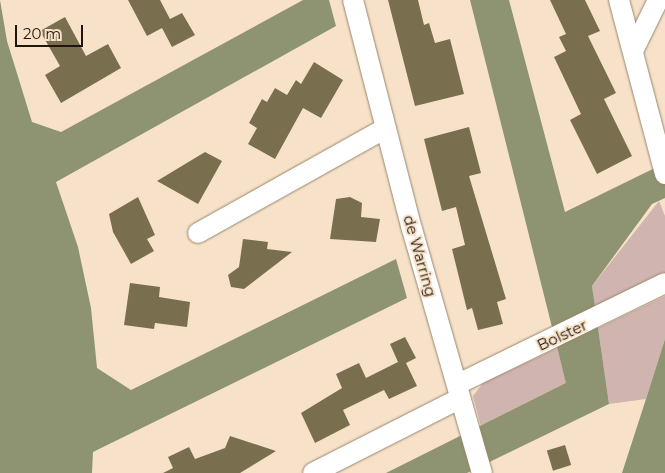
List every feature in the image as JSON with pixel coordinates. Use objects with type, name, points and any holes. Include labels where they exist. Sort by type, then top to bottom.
[{"type":"street","name":"de Warring","points":[[353,0],[458,392],[482,472]]},
{"type":"street","points":[[619,0],[665,174]]},
{"type":"street","points":[[633,50],[658,0]]},
{"type":"street","points":[[198,233],[386,128]]},
{"type":"street","name":"Bolster","points":[[458,392],[549,341],[665,283]]},
{"type":"street","points":[[313,473],[458,392]]},
{"type":"shaded area","points":[[0,0],[7,41],[32,122],[61,132],[303,0],[329,0],[336,26],[56,182],[78,247],[91,308],[97,368],[131,390],[396,259],[407,298],[93,452],[92,473],[0,473]]},
{"type":"shaded area","points":[[470,0],[509,0],[565,212],[665,163],[665,198],[652,204],[592,286],[609,404],[467,473],[386,473],[566,383]]},
{"type":"shaded area","points":[[659,201],[665,216],[665,278],[595,310],[592,286]]},
{"type":"shaded area","points":[[665,296],[665,339],[646,399],[609,404],[598,328]]},
{"type":"shaded area","points":[[665,339],[665,473],[622,473],[646,399]]},
{"type":"shaded area","points":[[557,348],[567,384],[481,426],[473,396],[483,383]]},
{"type":"building","points":[[128,0],[160,0],[170,19],[182,13],[195,35],[172,47],[162,28],[147,36]]},
{"type":"building","points":[[388,0],[418,0],[424,25],[429,23],[435,43],[450,39],[464,94],[415,106]]},
{"type":"building","points":[[550,0],[585,0],[600,31],[588,36],[616,93],[604,99],[632,156],[597,174],[570,120],[581,114],[554,57],[566,51],[559,37],[566,34]]},
{"type":"building","points":[[65,17],[86,56],[108,44],[121,68],[61,103],[45,75],[60,66],[40,31]]},
{"type":"building","points":[[314,62],[343,80],[321,118],[303,108],[275,159],[248,144],[257,128],[249,123],[262,99],[267,102],[275,88],[287,95],[296,80],[301,84]]},
{"type":"building","points":[[469,127],[481,173],[469,176],[506,299],[497,302],[503,324],[478,330],[472,308],[467,310],[452,249],[465,245],[456,207],[442,211],[424,139]]},
{"type":"building","points":[[205,152],[222,161],[198,204],[157,181]]},
{"type":"building","points":[[138,197],[155,235],[147,239],[154,251],[131,264],[113,232],[109,214]]},
{"type":"building","points":[[350,197],[362,203],[361,217],[380,219],[376,242],[330,239],[336,199]]},
{"type":"building","points":[[243,239],[268,242],[267,249],[292,252],[244,289],[231,287],[228,275],[239,267]]},
{"type":"building","points":[[130,283],[160,287],[159,297],[190,302],[187,327],[155,323],[154,329],[124,325]]},
{"type":"building","points":[[405,337],[416,358],[406,363],[417,386],[389,399],[384,390],[343,410],[350,425],[315,443],[301,413],[342,388],[336,374],[359,363],[366,378],[398,362],[390,344]]},
{"type":"building","points":[[230,436],[276,451],[240,473],[163,473],[173,468],[168,457],[189,447],[195,459],[225,448]]},
{"type":"building","points":[[565,445],[571,465],[553,471],[547,451]]}]
